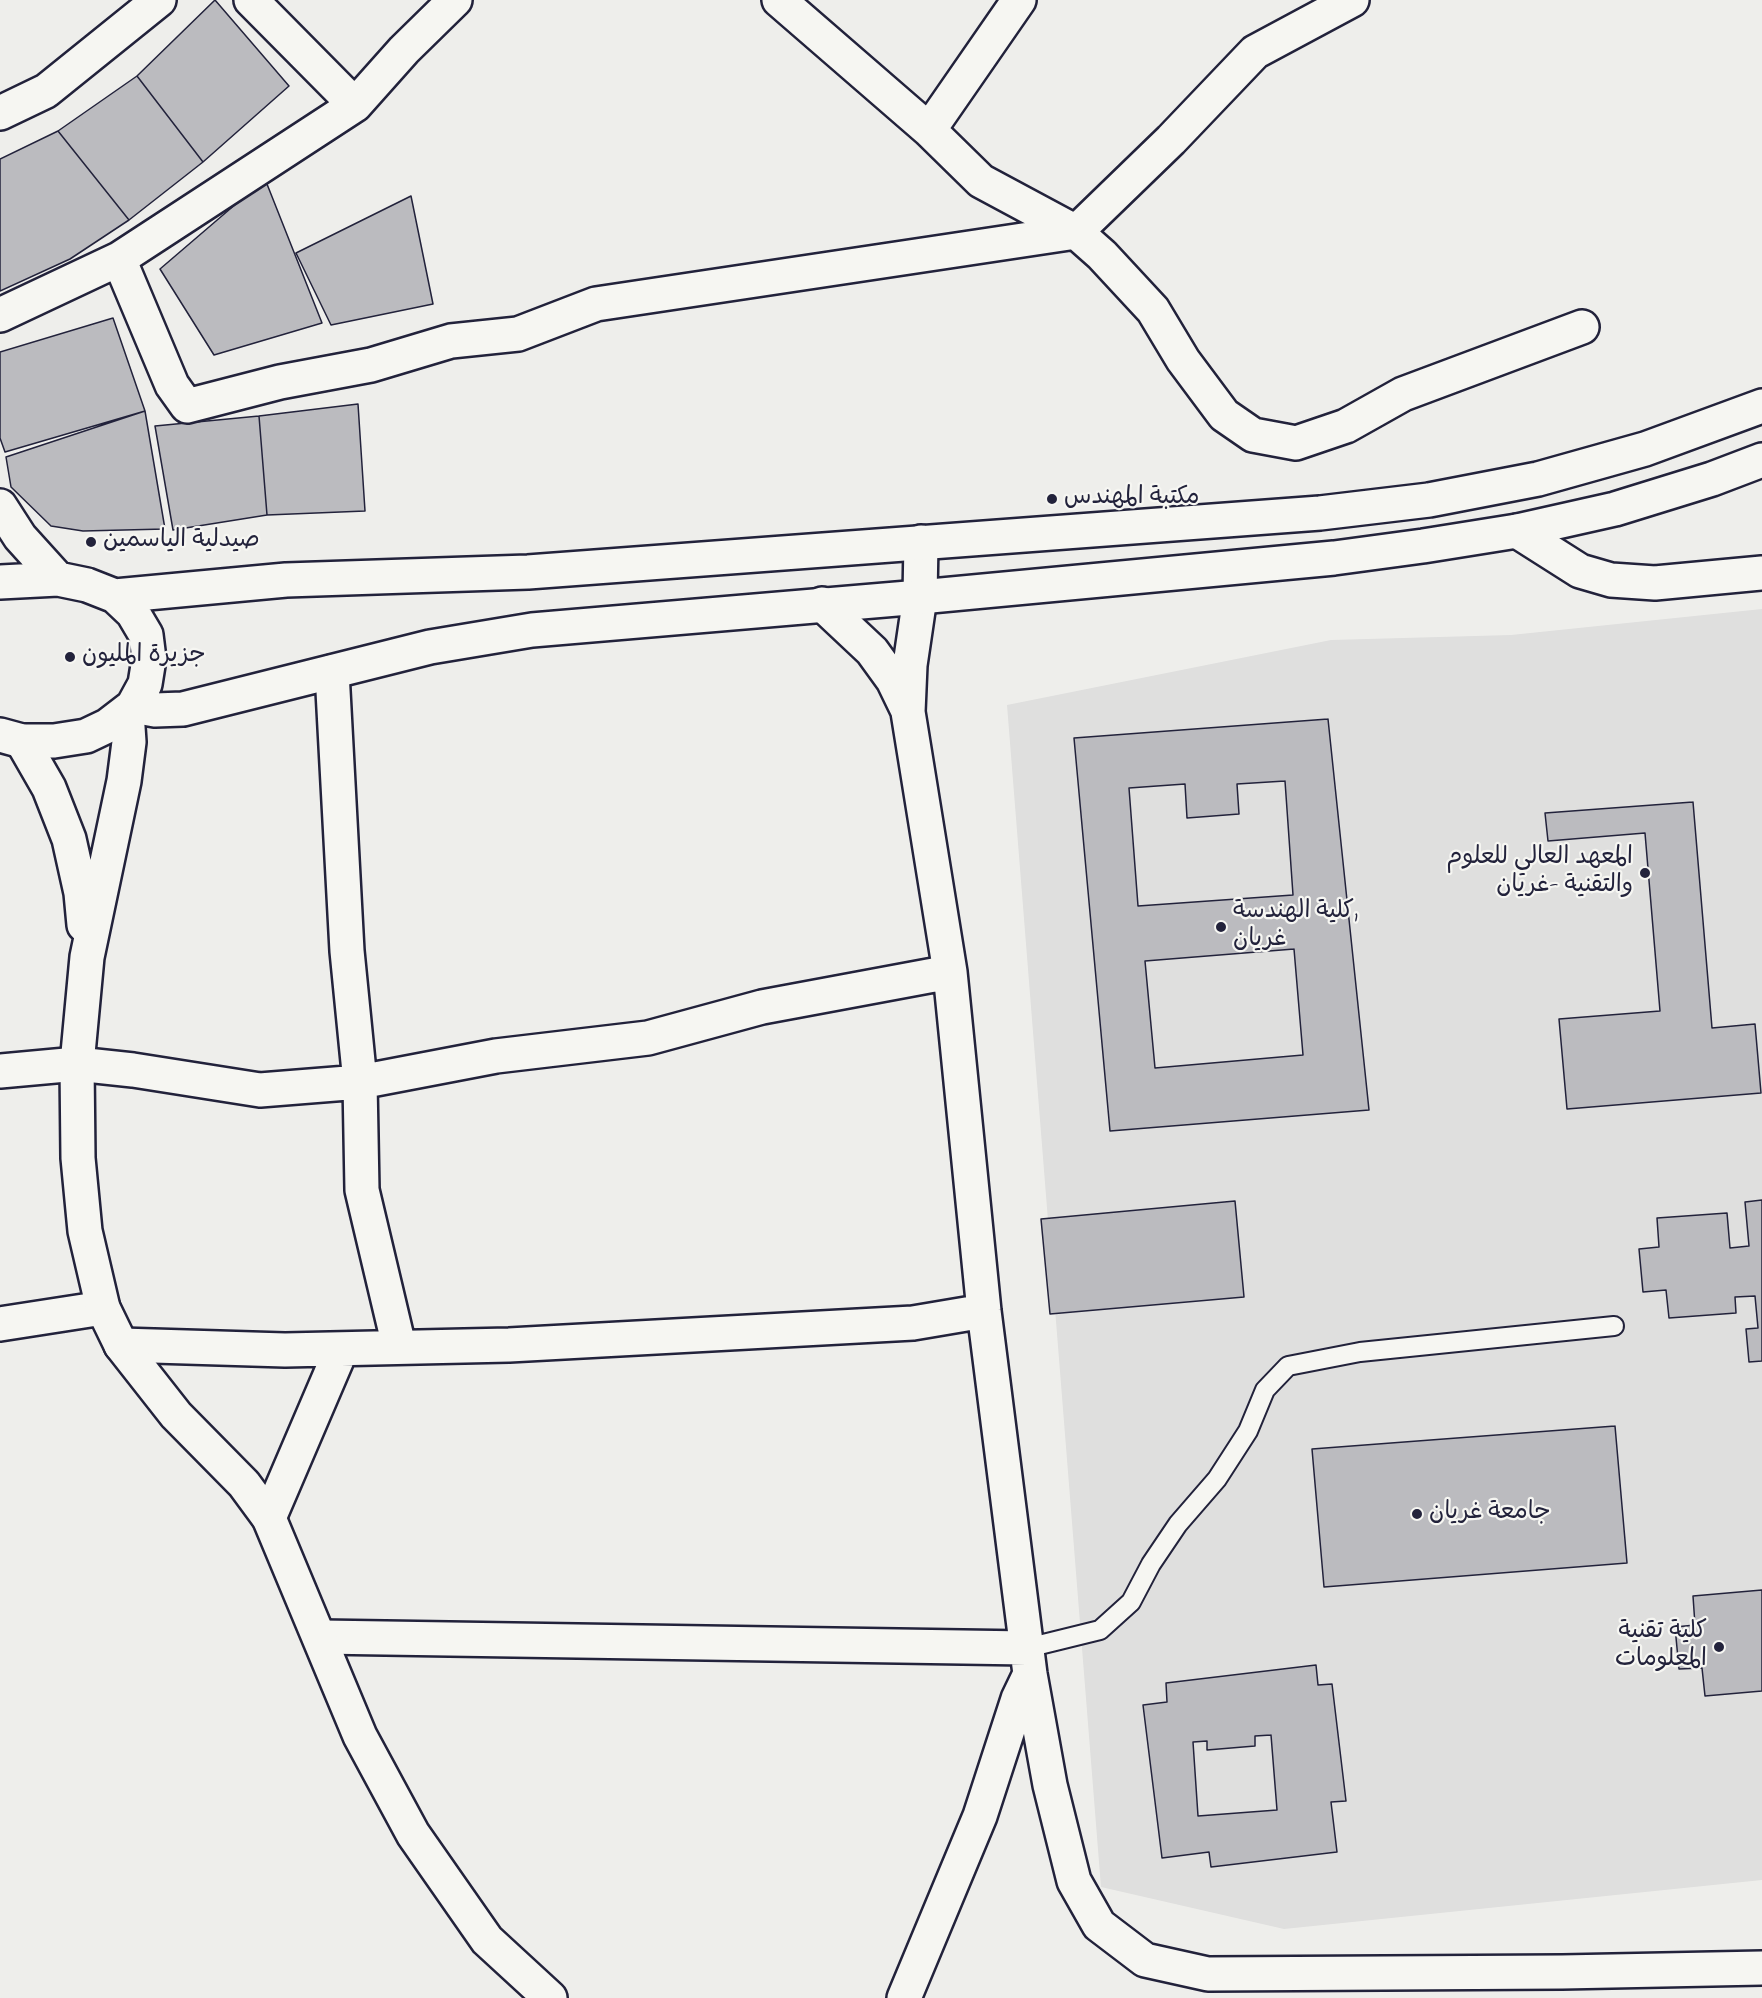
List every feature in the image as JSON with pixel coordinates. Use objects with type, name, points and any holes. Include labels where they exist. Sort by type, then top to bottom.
[{"type":"street","points":[[0,113],[46,91],[159,0]]},
{"type":"street","points":[[250,0],[355,105]]},
{"type":"street","points":[[0,315],[118,260],[355,105],[404,50],[455,0]]},
{"type":"street","points":[[780,0],[791,13],[928,130],[981,181],[1076,232],[1102,255],[1152,310],[1183,360],[1224,415],[1253,435],[1296,443],[1346,426],[1403,394],[1582,327]]},
{"type":"street","points":[[928,130],[1019,0]]},
{"type":"street","points":[[118,260],[172,385],[187,406],[280,382],[371,365],[451,341],[518,334],[597,304],[1076,232],[1171,140],[1255,52],[1353,0]]},
{"type":"street","points":[[115,596],[286,580],[528,572],[1320,513],[1429,500],[1538,478],[1634,452],[1762,406]]},
{"type":"street","points":[[130,709],[183,709],[430,647],[532,630],[920,597],[1334,558],[1517,531],[1615,508],[1712,479],[1762,460]]},
{"type":"street","points":[[0,507],[20,537],[58,579]]},
{"type":"street","points":[[1517,531],[1580,571],[1611,580],[1655,583],[1762,573]]},
{"type":"street","points":[[921,542],[920,597],[910,665],[908,711],[950,972],[984,1311],[1029,1661],[1050,1785],[1074,1881],[1099,1925],[1145,1960],[1220,1974],[1762,1968]]},
{"type":"street","points":[[0,582],[58,579],[87,585],[115,596],[133,613],[146,634],[149,659],[145,684],[130,709],[107,726],[86,736],[54,741],[11,738]]},
{"type":"street","points":[[822,604],[872,651],[892,680],[908,711]]},
{"type":"street","points":[[332,672],[346,951],[360,1082],[362,1190],[399,1346]]},
{"type":"street","points":[[130,709],[124,781],[87,957],[77,1064],[78,1158],[85,1231],[103,1308],[121,1345],[176,1415],[244,1485],[270,1518],[360,1736],[413,1834],[487,1940],[550,1998]]},
{"type":"street","points":[[11,738],[49,788],[69,839],[81,893],[87,957]]},
{"type":"street","points":[[0,1071],[77,1064],[133,1070],[260,1090],[360,1082],[496,1056],[648,1038],[762,1007],[950,972]]},
{"type":"street","points":[[0,1324],[103,1308]]},
{"type":"street","points":[[121,1345],[341,1350],[399,1346],[509,1345],[913,1323],[984,1311]]},
{"type":"street","points":[[270,1518],[341,1350]]},
{"type":"street","points":[[321,1637],[1029,1661]]},
{"type":"street","points":[[904,1998],[980,1816],[1029,1661]]},
{"type":"lane","points":[[1029,1661],[1100,1630],[1131,1602],[1151,1563],[1178,1524],[1217,1479],[1242,1440],[1265,1390],[1288,1366],[1360,1352],[1614,1326]]},
{"type":"shaded area","name":"جامعة غريان","points":[[1762,609],[1762,1880],[1284,1929],[1101,1887],[1007,705],[1331,640],[1511,635]]},
{"type":"building","points":[[215,0],[289,86],[203,162],[137,76]]},
{"type":"building","points":[[137,76],[203,162],[129,220],[58,131]]},
{"type":"building","points":[[58,131],[129,220],[70,259],[0,291],[0,159]]},
{"type":"building","points":[[265,179],[322,323],[214,355],[160,269]]},
{"type":"building","points":[[411,196],[433,304],[331,325],[296,253]]},
{"type":"building","points":[[113,318],[145,411],[5,452],[0,438],[0,352]]},
{"type":"building","points":[[358,404],[365,511],[267,515],[259,416]]},
{"type":"building","points":[[145,411],[165,529],[83,531],[51,526],[11,487],[6,457]]},
{"type":"building","points":[[259,416],[267,515],[173,530],[155,426]]},
{"type":"building","name":"كلية الهندسة, غريان","points":[[1328,719],[1369,1110],[1110,1131],[1074,738]],"holes":[[[1285,781],[1293,895],[1138,906],[1129,788],[1185,784],[1187,818],[1239,814],[1237,784]],[[1294,949],[1303,1055],[1155,1068],[1145,961]]]},
{"type":"building","points":[[1693,802],[1712,1028],[1755,1024],[1761,1093],[1567,1109],[1559,1019],[1660,1011],[1645,833],[1548,841],[1545,813]]},
{"type":"building","points":[[1762,1200],[1762,1361],[1749,1362],[1746,1329],[1758,1328],[1755,1296],[1735,1297],[1736,1313],[1669,1318],[1666,1290],[1643,1292],[1639,1249],[1659,1247],[1657,1218],[1727,1213],[1730,1248],[1749,1246],[1745,1202]]},
{"type":"building","points":[[1235,1201],[1244,1297],[1050,1314],[1041,1219]]},
{"type":"building","points":[[1615,1426],[1627,1563],[1324,1587],[1312,1449]]},
{"type":"building","name":"كلية تقنية المعلومات","points":[[1762,1590],[1762,1691],[1705,1696],[1702,1668],[1679,1669],[1675,1627],[1695,1625],[1693,1596]]},
{"type":"building","points":[[1316,1665],[1318,1685],[1332,1684],[1346,1801],[1331,1802],[1337,1852],[1211,1867],[1209,1852],[1162,1858],[1143,1705],[1167,1702],[1166,1683]],"holes":[[[1271,1735],[1277,1810],[1198,1816],[1193,1742],[1207,1741],[1207,1750],[1255,1746],[1255,1736]]]},
{"type":"place","name":"مكتبة المهندس","points":[[1052,499]]},
{"type":"place","name":"صيدلية الياسمين","points":[[91,542]]},
{"type":"place","name":"جزيرة المليون","points":[[70,657]]},
{"type":"place","name":"المعهد العالي للعلوم والتقنية -غريان","points":[[1645,873]]},
{"type":"place","name":"كلية الهندسة, غريان","points":[[1221,927]]},
{"type":"place","name":"جامعة غريان","points":[[1417,1514]]},
{"type":"place","name":"كلية تقنية المعلومات","points":[[1719,1647]]}]
